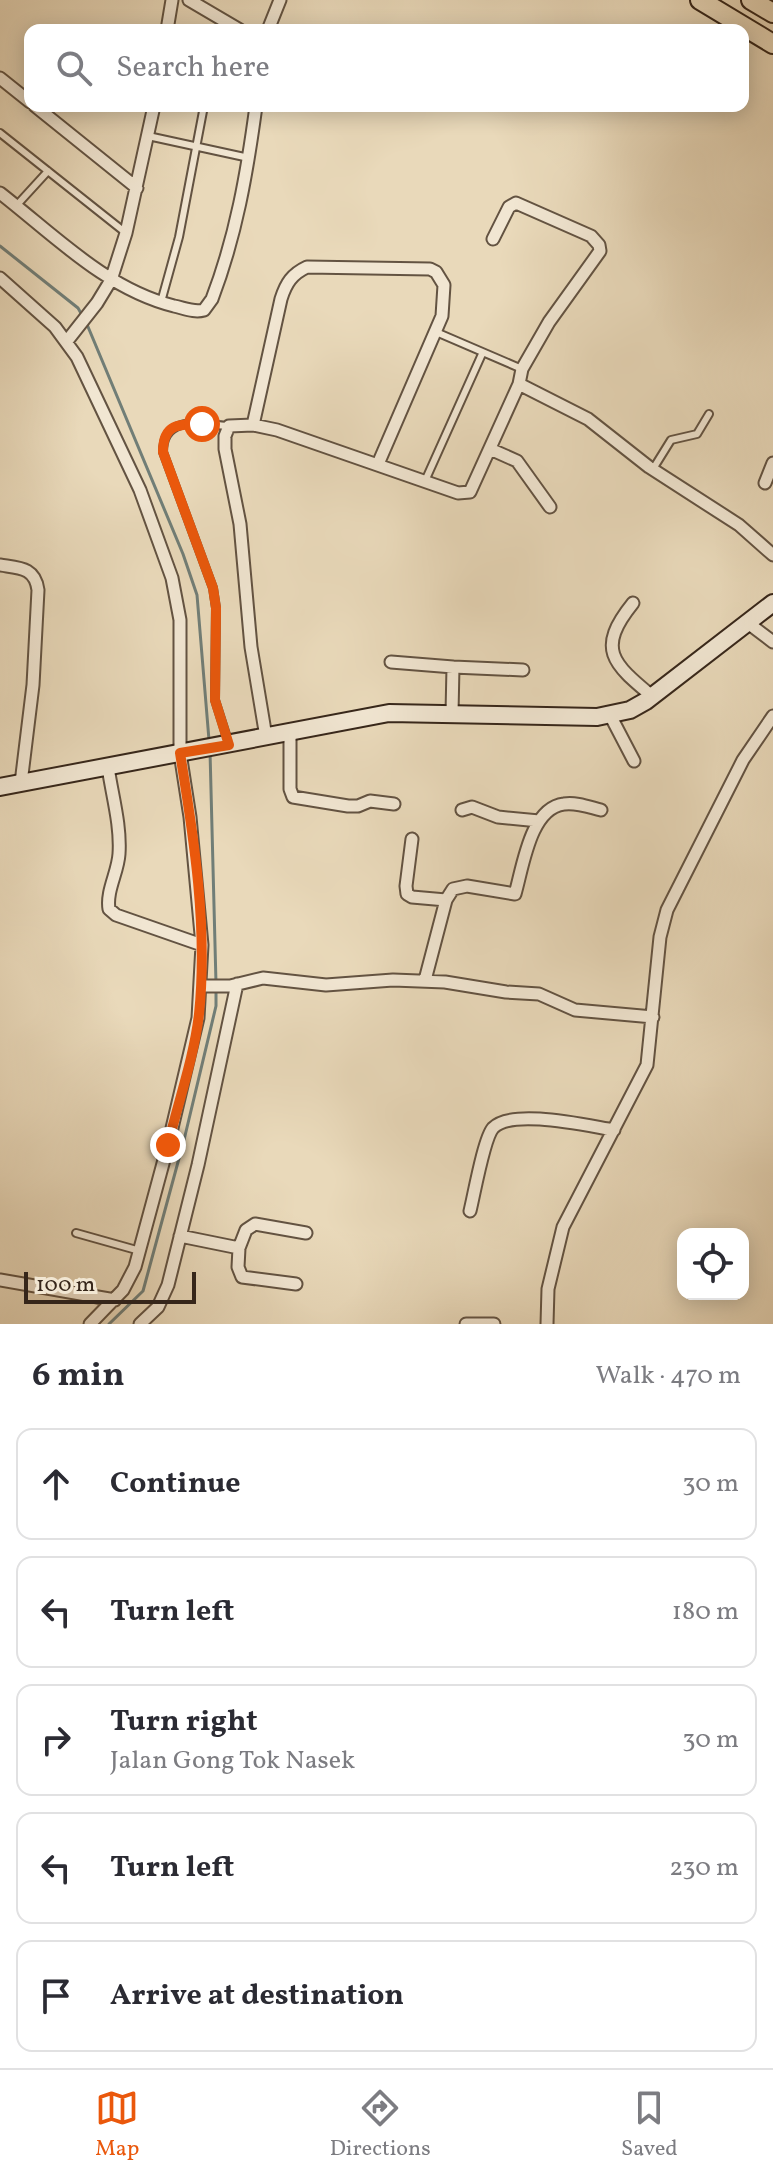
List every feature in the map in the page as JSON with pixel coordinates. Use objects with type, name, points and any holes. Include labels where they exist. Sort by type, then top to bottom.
[{"type":"main road","points":[[700,0],[740,24]]},
{"type":"main road","points":[[751,0],[773,13]]},
{"type":"main road","points":[[749,30],[773,44]]},
{"type":"main road","points":[[0,787],[389,713],[610,715],[630,710],[653,697],[773,603]]},
{"type":"street","points":[[168,24],[172,0]]},
{"type":"street","points":[[189,0],[229,24]]},
{"type":"street","points":[[270,24],[280,0]]},
{"type":"street","points":[[1,81],[24,98]]},
{"type":"street","points":[[42,112],[137,188]]},
{"type":"street","points":[[70,337],[111,280],[126,233],[153,112]]},
{"type":"street","points":[[0,193],[111,280],[161,302],[198,312],[208,306],[226,260],[236,225],[255,112]]},
{"type":"street","points":[[266,737],[251,647],[240,524],[225,449],[229,426],[253,425],[277,430],[458,493],[470,492],[519,384],[522,369],[563,301],[598,255],[599,245],[591,236],[516,203],[509,207],[493,239]]},
{"type":"street","points":[[253,425],[281,299],[289,279],[307,267],[430,269],[441,278],[445,295],[442,316],[378,464]]},
{"type":"street","points":[[0,278],[70,337],[140,490],[175,590],[180,620],[178,686],[202,945],[203,986],[195,1032],[140,1251],[128,1283],[90,1324]]},
{"type":"street","points":[[519,384],[588,419],[653,469],[739,525],[773,555]]},
{"type":"street","points":[[490,449],[517,461],[550,507]]},
{"type":"street","points":[[765,483],[773,463]]},
{"type":"street","points":[[0,565],[28,570],[35,578],[38,590],[33,685],[21,783]]},
{"type":"street","points":[[633,603],[615,626],[612,649],[623,670],[653,697]]},
{"type":"street","points":[[748,623],[773,642]]},
{"type":"street","points":[[391,662],[523,670]]},
{"type":"street","points":[[452,713],[453,667]]},
{"type":"street","points":[[610,715],[634,761]]},
{"type":"street","points":[[547,1324],[548,1289],[563,1227],[647,1065],[660,937],[667,910],[743,760],[773,716]]},
{"type":"street","points":[[290,732],[290,793],[293,797],[348,806],[370,801],[394,804]]},
{"type":"street","points":[[108,767],[120,842],[109,909],[116,915],[202,945]]},
{"type":"street","points":[[425,980],[446,900],[453,889],[459,886],[515,894],[523,860],[539,821],[550,808],[565,804],[601,810]]},
{"type":"street","points":[[462,810],[472,807],[498,817],[539,821]]},
{"type":"street","points":[[412,839],[407,894],[446,900]]},
{"type":"street","points":[[203,986],[233,985],[263,978],[326,985],[425,980],[539,994],[575,1010],[653,1017]]},
{"type":"street","points":[[140,1324],[164,1297],[180,1236],[233,985]]},
{"type":"street","points":[[470,1211],[488,1137],[497,1126],[510,1120],[526,1119],[614,1130]]},
{"type":"street","points":[[296,1284],[242,1277],[238,1267],[239,1248],[246,1230],[255,1224],[306,1233]]},
{"type":"street","points":[[180,1236],[239,1248]]},
{"type":"street","points":[[0,1280],[115,1300]]},
{"type":"street","points":[[466,1324],[494,1324]]},
{"type":"lane","points":[[216,24],[217,17]]},
{"type":"lane","points":[[161,302],[179,237],[203,112]]},
{"type":"lane","points":[[0,133],[126,233]]},
{"type":"lane","points":[[148,136],[249,158]]},
{"type":"lane","points":[[16,206],[48,171]]},
{"type":"lane","points":[[436,332],[522,369]]},
{"type":"lane","points":[[425,481],[482,354]]},
{"type":"lane","points":[[653,469],[671,440],[697,434],[709,414]]},
{"type":"lane","points":[[224,746],[215,700],[216,608],[213,588],[163,452],[163,440],[169,430],[180,424],[229,426]]},
{"type":"lane","points":[[76,1233],[140,1251]]},
{"type":"waterway","points":[[0,246],[78,308],[82,315]]},
{"type":"waterway","points":[[86,322],[183,554],[197,595],[209,740]]},
{"type":"waterway","points":[[210,751],[216,983]]},
{"type":"waterway","points":[[109,1324],[143,1291],[184,1140],[216,1006],[216,991]]},
{"type":"route","points":[[168,1145],[198,1018],[201,986],[202,945],[196,872],[180,753],[229,745],[215,700],[216,608],[213,588],[163,452],[163,440],[169,430],[180,424],[202,424]]}]
